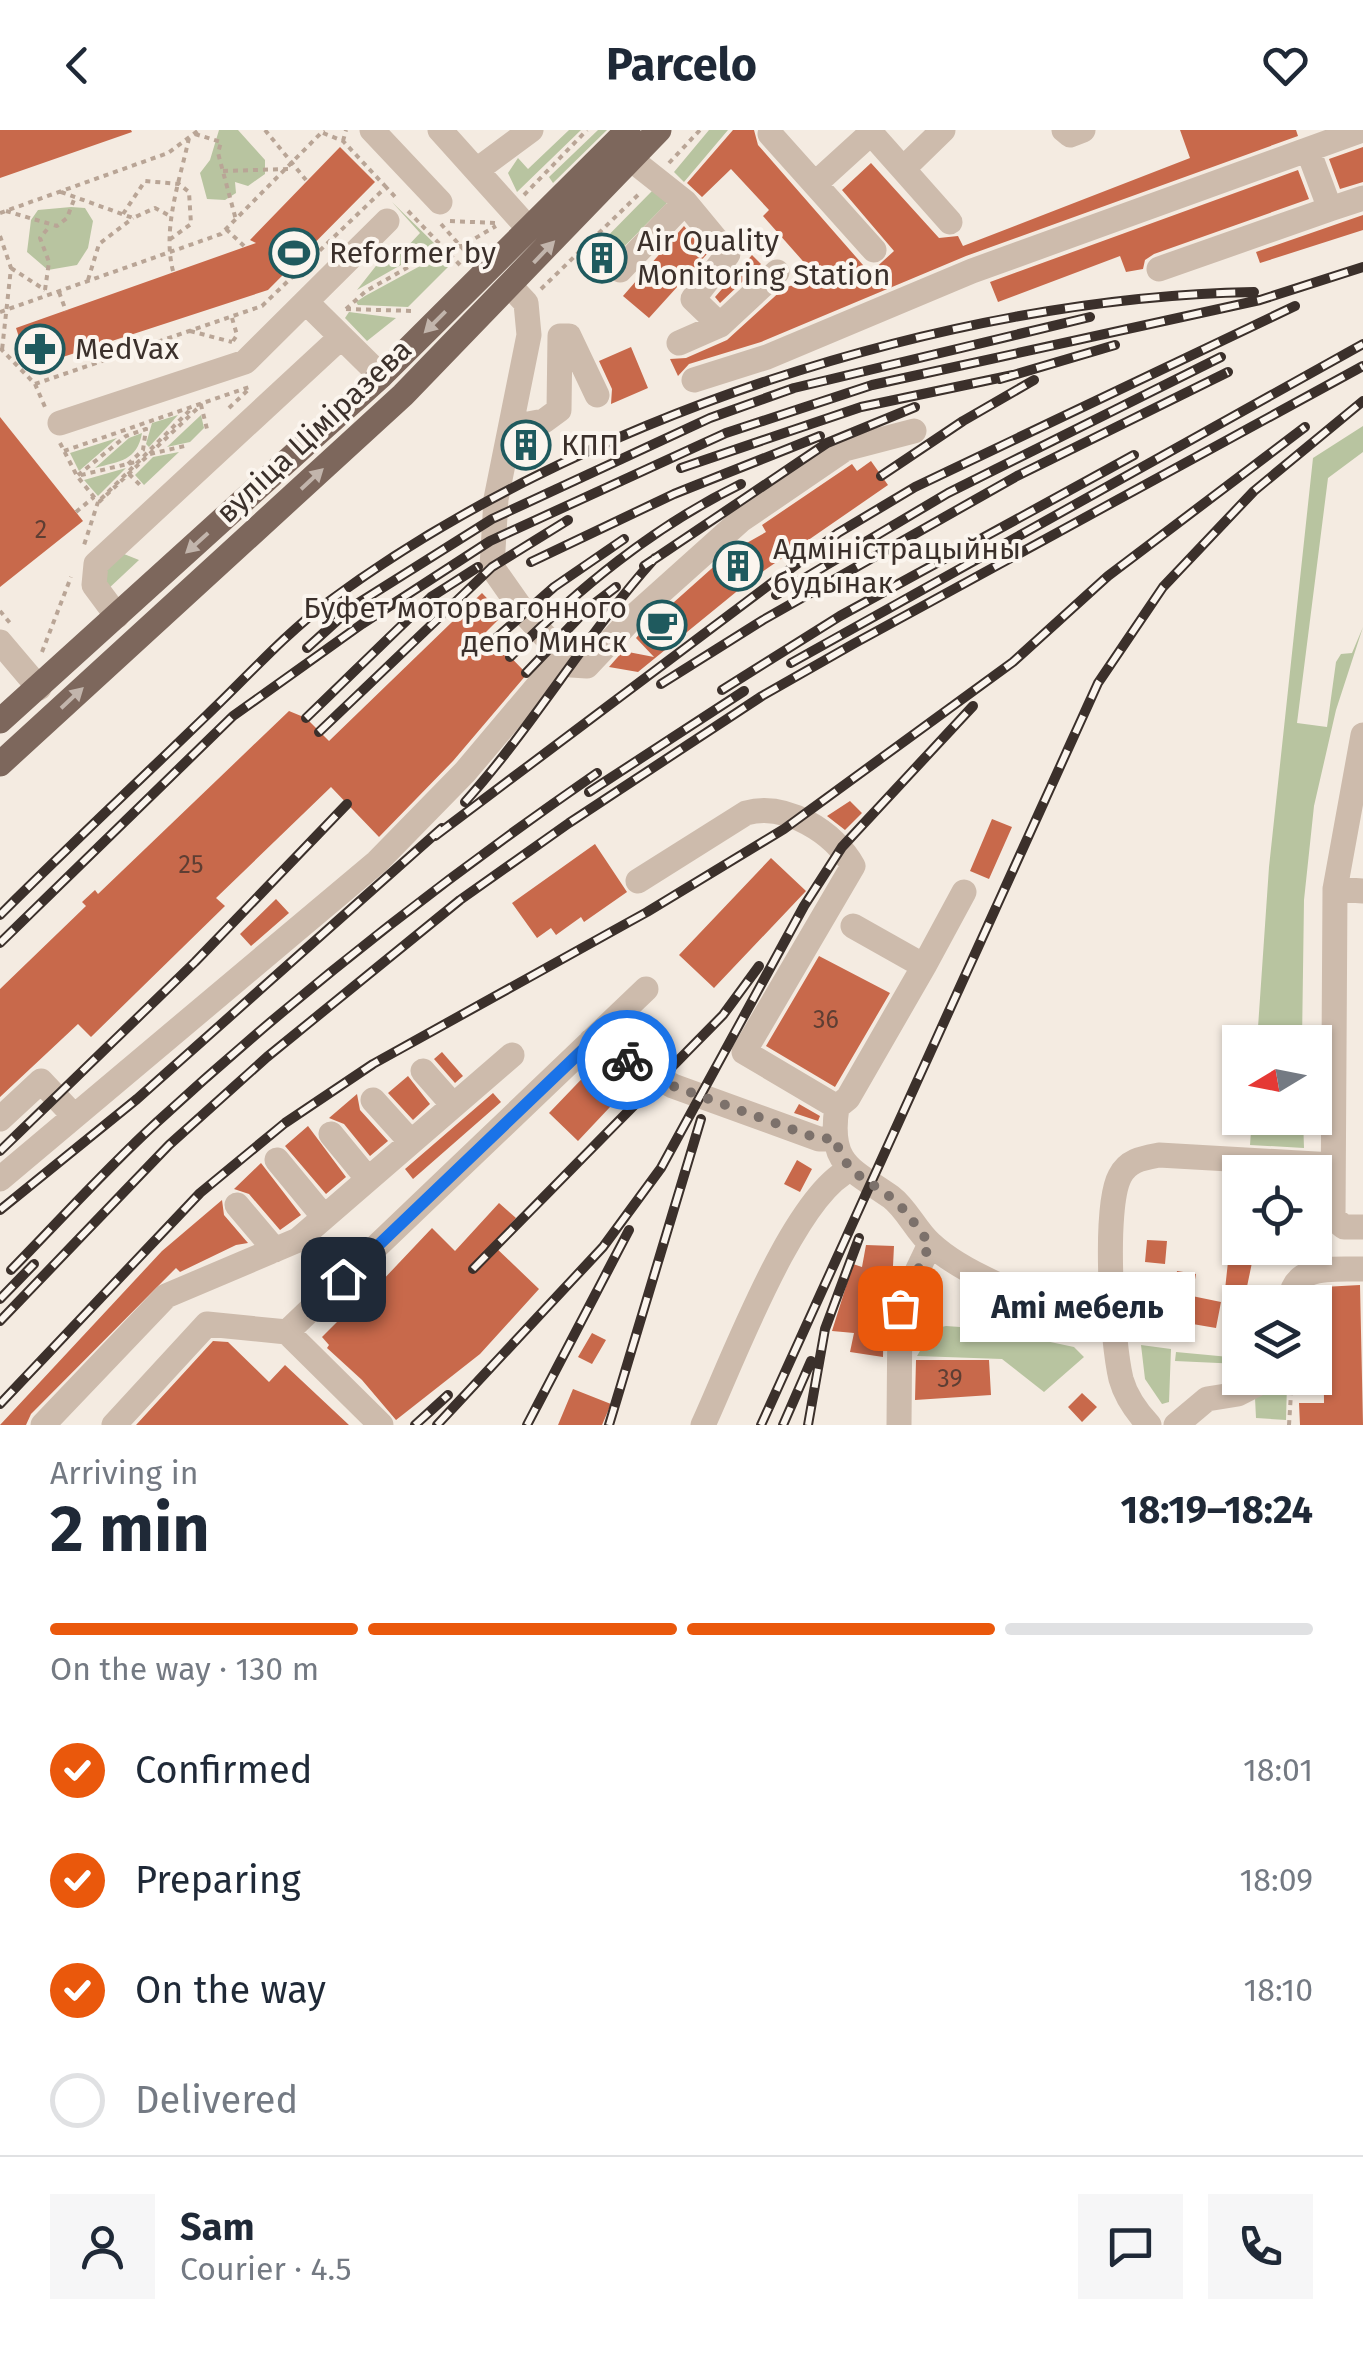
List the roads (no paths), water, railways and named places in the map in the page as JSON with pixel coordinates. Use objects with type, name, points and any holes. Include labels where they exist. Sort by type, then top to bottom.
[{"type":"main road","name":"вуліца Ціміразева","points":[[0,721],[381,376],[628,130]]},
{"type":"main road","name":"вуліца Ціміразева","points":[[0,764],[518,295],[659,130]]},
{"type":"street","points":[[372,130],[439,211]]},
{"type":"street","points":[[440,130],[529,229]]},
{"type":"street","points":[[477,170],[530,130]]},
{"type":"street","points":[[903,169],[943,130]]},
{"type":"street","points":[[1064,130],[1070,135],[1084,130]]},
{"type":"street","points":[[694,380],[766,356],[972,271],[1362,130]]},
{"type":"street","points":[[814,184],[871,133],[950,222]]},
{"type":"street","points":[[770,134],[874,250]]},
{"type":"street","points":[[1308,150],[1330,209]]},
{"type":"street","points":[[632,160],[685,202],[728,254],[693,299],[720,325]]},
{"type":"street","points":[[1159,269],[1363,198]]},
{"type":"street","points":[[620,270],[685,202]]},
{"type":"street","points":[[55,425],[245,362],[318,304],[387,221]]},
{"type":"street","points":[[679,342],[720,325],[777,272]]},
{"type":"street","points":[[518,295],[560,336],[569,336],[597,396]]},
{"type":"street","points":[[518,295],[529,335],[492,519],[492,567],[571,665],[586,666],[634,616],[741,520],[845,448],[914,431]]},
{"type":"street","points":[[318,304],[340,338],[381,376]]},
{"type":"street","points":[[512,427],[544,421],[559,410],[560,336]]},
{"type":"street","points":[[117,616],[94,585],[96,564],[340,338]]},
{"type":"street","points":[[0,642],[39,688]]},
{"type":"street","points":[[0,1180],[378,862],[464,772],[563,656]]},
{"type":"street","points":[[1363,735],[1353,830],[1335,890],[1345,958],[1343,1173],[1336,1225],[1363,1228]]},
{"type":"street","points":[[638,881],[746,813],[760,809],[786,813],[842,847],[853,866],[744,1052],[837,1107]]},
{"type":"street","points":[[1335,890],[1363,891]]},
{"type":"street","points":[[964,892],[848,1098],[837,1107],[835,1138],[850,1168],[867,1186],[891,1198],[930,1244],[964,1267],[1113,1328]]},
{"type":"street","points":[[853,926],[924,966]]},
{"type":"street","points":[[288,1332],[646,988]]},
{"type":"street","points":[[592,1041],[673,1086],[819,1139],[835,1138]]},
{"type":"street","points":[[43,1425],[166,1296],[298,1240],[512,1055]]},
{"type":"street","points":[[422,1071],[453,1105]]},
{"type":"street","points":[[0,1119],[41,1081],[74,1116]]},
{"type":"street","points":[[374,1100],[411,1142]]},
{"type":"street","points":[[331,1134],[368,1180]]},
{"type":"street","points":[[1149,1425],[1129,1400],[1113,1328],[1114,1194],[1127,1166],[1159,1155],[1343,1173]]},
{"type":"street","points":[[277,1160],[324,1217]]},
{"type":"street","points":[[703,1425],[779,1259],[826,1182],[850,1168]]},
{"type":"street","points":[[237,1205],[275,1250]]},
{"type":"street","points":[[899,1425],[900,1308],[930,1244]]},
{"type":"street","points":[[1295,1285],[1308,1272],[1363,1270]]},
{"type":"street","points":[[114,1425],[207,1324],[288,1332],[380,1425]]},
{"type":"street","points":[[1176,1425],[1207,1399],[1232,1395]]},
{"type":"railway","points":[[0,943],[233,716],[362,624],[490,541],[726,433],[872,385],[1260,300],[1363,267]]},
{"type":"railway","points":[[0,915],[312,615],[426,536],[534,477],[649,425],[769,380],[892,344],[1015,317],[1136,299],[1254,292]]},
{"type":"railway","points":[[435,836],[838,533],[915,487],[1295,306]]},
{"type":"railway","points":[[307,648],[352,607],[492,519],[710,418],[794,388],[1090,317]]},
{"type":"railway","points":[[791,663],[1363,344]]},
{"type":"railway","points":[[1000,379],[1115,345]]},
{"type":"railway","points":[[776,595],[948,493],[1221,357]]},
{"type":"railway","points":[[0,1321],[169,1145],[267,1057],[460,900],[569,823],[762,696],[1363,366]]},
{"type":"railway","points":[[661,684],[763,620],[1017,476],[1228,372]]},
{"type":"railway","points":[[681,468],[861,407],[1013,375]]},
{"type":"railway","points":[[881,476],[963,421],[1034,380]]},
{"type":"railway","points":[[761,1425],[1098,683],[1163,587],[1254,491],[1363,401]]},
{"type":"railway","points":[[644,566],[827,443],[915,407]]},
{"type":"railway","points":[[0,1404],[200,1193],[285,1123],[373,1064],[647,912],[784,829],[1013,662],[1108,576],[1305,427]]},
{"type":"railway","points":[[531,562],[674,494],[820,436]]},
{"type":"railway","points":[[722,690],[840,616],[1134,455]]},
{"type":"railway","points":[[510,657],[563,607],[647,539],[741,484]]},
{"type":"railway","points":[[319,732],[492,567],[568,520]]},
{"type":"railway","points":[[494,640],[554,587],[624,539]]},
{"type":"railway","points":[[465,802],[655,558]]},
{"type":"railway","points":[[306,718],[431,597],[478,567]]},
{"type":"railway","points":[[526,673],[586,610],[616,587]]},
{"type":"railway","points":[[589,792],[744,691]]},
{"type":"railway","points":[[437,1425],[603,1247],[661,1168],[804,906],[842,847],[973,706]]},
{"type":"railway","points":[[11,1270],[137,1141],[261,1030],[426,897],[597,773]]},
{"type":"railway","points":[[0,1151],[195,962],[347,804]]},
{"type":"railway","points":[[0,1210],[137,1099],[442,828]]},
{"type":"railway","points":[[473,1269],[723,1015],[759,966]]},
{"type":"railway","points":[[609,1425],[701,1119]]},
{"type":"railway","points":[[527,1425],[629,1230]]},
{"type":"railway","points":[[808,1425],[825,1329],[859,1238]]},
{"type":"railway","points":[[0,1299],[34,1264]]},
{"type":"railway","points":[[783,1425],[811,1361]]},
{"type":"railway","points":[[415,1425],[448,1395]]},
{"type":"place","name":"Reformer by","points":[[294,253]]},
{"type":"place","name":"Air Quality Monitoring Station","points":[[602,258]]},
{"type":"place","name":"MedVax","points":[[40,349]]},
{"type":"place","name":"КПП","points":[[526,445]]},
{"type":"place","name":"Адміністрацыйны будынак","points":[[738,566]]},
{"type":"place","name":"Буфет моторвагонного депо Минск","points":[[662,625]]},
{"type":"place","name":"Ami мебель","points":[[900,1308]]}]
